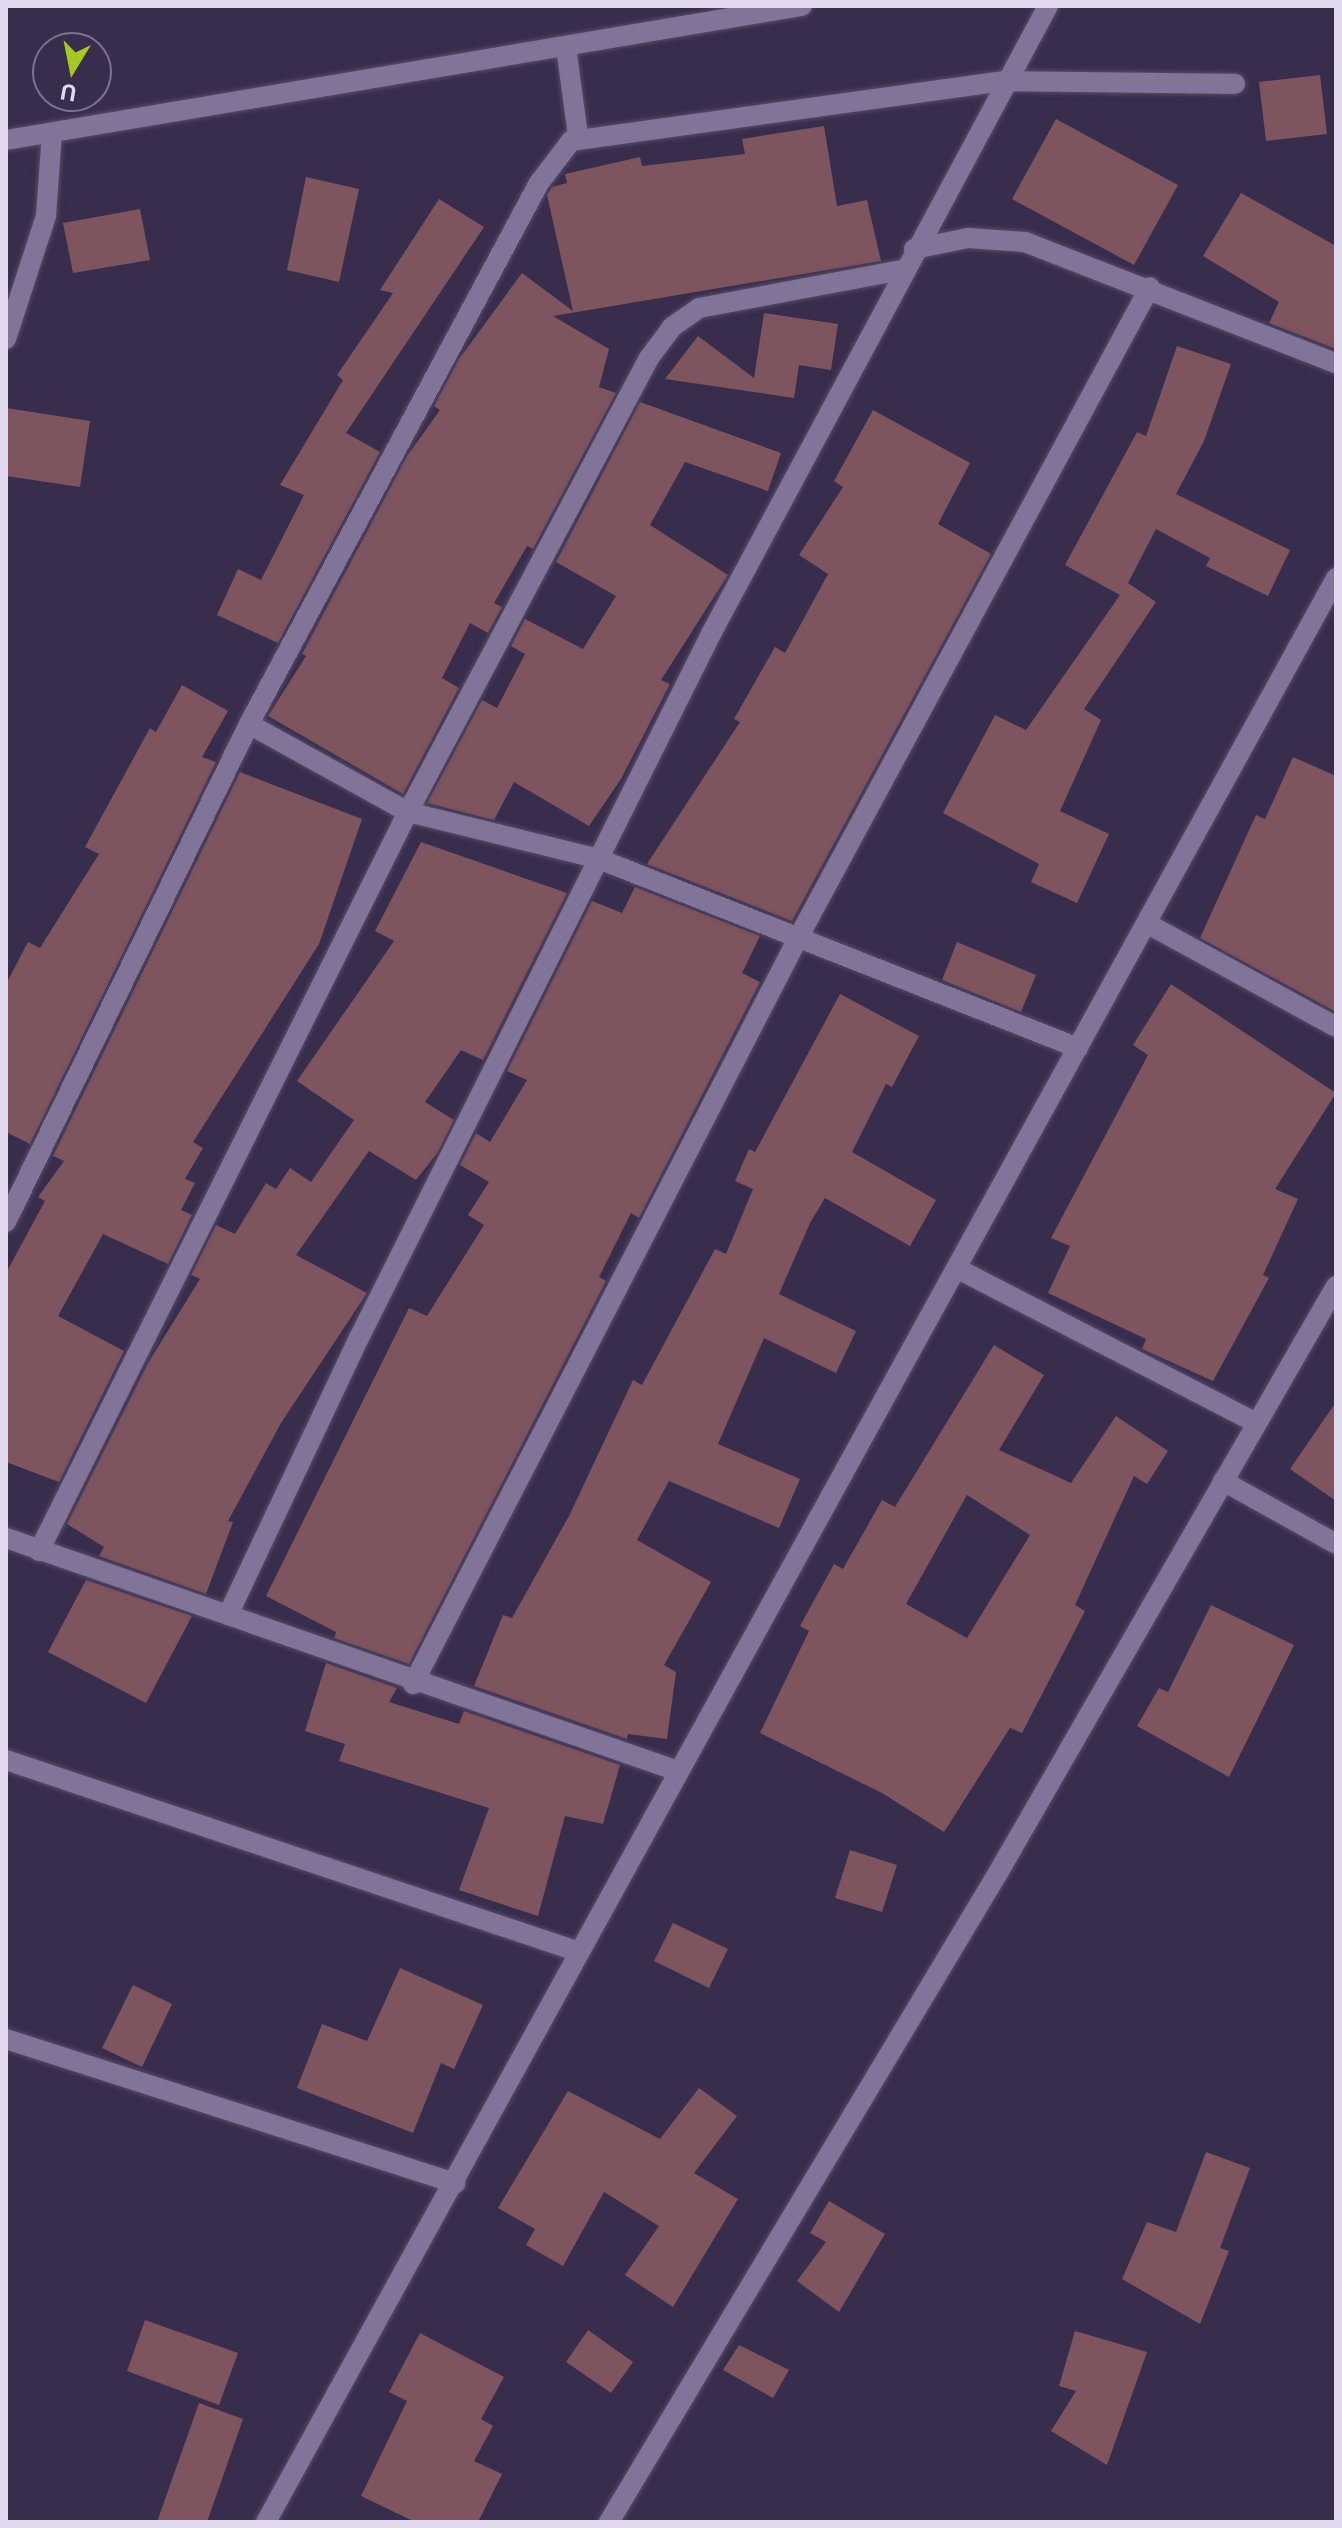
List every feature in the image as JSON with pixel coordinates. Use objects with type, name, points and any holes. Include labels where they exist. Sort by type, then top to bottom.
[{"type":"street","points":[[6,140],[802,6]]},
{"type":"street","points":[[228,1615],[359,1338],[599,859],[902,270],[1048,6]]},
{"type":"street","points":[[566,47],[578,136]]},
{"type":"street","points":[[6,1222],[249,724],[539,183],[578,136],[1004,81],[1235,84]]},
{"type":"street","points":[[6,339],[46,216],[52,133]]},
{"type":"street","points":[[914,249],[948,239],[1000,238],[1150,287],[1336,363]]},
{"type":"street","points":[[39,1551],[408,812],[649,358],[672,327],[718,302],[902,270]]},
{"type":"street","points":[[413,1684],[797,940],[1150,287]]},
{"type":"street","points":[[266,2522],[455,2183],[675,1770],[958,1269],[1078,1048],[1150,925],[1336,580]]},
{"type":"street","points":[[249,724],[408,812],[599,859],[797,940],[1078,1048]]},
{"type":"street","points":[[1150,925],[1336,1027]]},
{"type":"street","points":[[958,1269],[1257,1423]]},
{"type":"street","points":[[609,2522],[1336,1286]]},
{"type":"street","points":[[1223,1481],[1336,1544]]},
{"type":"street","points":[[6,1538],[228,1615],[413,1684],[675,1770]]},
{"type":"street","points":[[6,1760],[579,1952]]},
{"type":"street","points":[[6,2039],[455,2183]]},
{"type":"building","points":[[1320,75],[1327,134],[1266,141],[1259,82]]},
{"type":"building","points":[[1056,119],[1178,185],[1134,265],[1012,199]]},
{"type":"building","points":[[824,126],[837,206],[867,200],[881,261],[553,316],[609,349],[599,387],[616,393],[533,549],[527,546],[494,603],[502,607],[488,633],[470,623],[442,678],[459,688],[403,794],[268,716],[306,656],[302,654],[407,456],[440,410],[434,406],[459,359],[522,273],[573,311],[547,195],[552,187],[567,183],[565,174],[640,157],[642,166],[745,154],[742,139]]},
{"type":"building","points":[[306,177],[359,189],[339,282],[287,270]]},
{"type":"building","points":[[1241,193],[1336,246],[1336,349],[1269,323],[1279,302],[1203,256]]},
{"type":"building","points":[[439,199],[484,227],[346,433],[380,452],[278,643],[217,615],[238,569],[261,580],[304,495],[280,485],[343,380],[337,375],[393,293],[380,290]]},
{"type":"building","points":[[140,209],[150,260],[73,273],[63,223]]},
{"type":"building","points":[[764,313],[838,324],[831,370],[799,365],[794,398],[665,379],[698,336],[754,378]]},
{"type":"building","points":[[1177,346],[1231,364],[1204,441],[1176,494],[1290,550],[1268,596],[1206,566],[1210,558],[1156,529],[1128,583],[1156,602],[1084,709],[1101,720],[1060,811],[1109,834],[1077,903],[1031,882],[1039,864],[943,813],[995,715],[1026,730],[1120,595],[1065,565],[1137,432],[1146,436]]},
{"type":"building","points":[[640,402],[781,453],[768,491],[685,462],[650,525],[728,575],[661,680],[670,684],[621,779],[589,826],[514,782],[494,820],[427,803],[482,700],[497,708],[525,654],[511,646],[525,619],[583,649],[616,596],[556,562]]},
{"type":"building","points":[[6,408],[90,421],[80,487],[6,476]]},
{"type":"building","points":[[873,410],[970,463],[938,524],[991,554],[792,921],[647,864],[740,722],[734,719],[775,647],[785,653],[828,574],[799,555],[843,487],[834,481]]},
{"type":"building","points":[[182,685],[228,711],[202,757],[216,762],[30,1144],[6,1132],[6,984],[28,942],[40,948],[99,854],[85,847],[150,728],[156,732]]},
{"type":"building","points":[[1293,757],[1336,776],[1336,1012],[1200,938],[1256,815],[1265,819]]},
{"type":"building","points":[[240,772],[362,819],[319,944],[193,1142],[203,1148],[185,1179],[195,1183],[181,1210],[192,1215],[168,1264],[103,1234],[58,1316],[124,1351],[59,1482],[6,1462],[6,1273],[45,1201],[38,1197],[64,1161],[53,1156]]},
{"type":"building","points":[[421,842],[567,893],[483,1060],[461,1050],[425,1102],[454,1120],[438,1152],[416,1180],[369,1151],[296,1255],[367,1293],[281,1423],[228,1521],[233,1522],[206,1594],[99,1556],[104,1547],[67,1524],[148,1363],[200,1279],[191,1275],[216,1225],[235,1234],[266,1183],[276,1189],[290,1168],[311,1182],[354,1120],[297,1081],[394,941],[375,931]]},
{"type":"building","points":[[635,887],[760,936],[742,973],[760,982],[639,1218],[631,1213],[599,1277],[606,1281],[409,1664],[334,1638],[336,1632],[266,1596],[409,1308],[427,1316],[484,1225],[468,1215],[489,1182],[460,1165],[476,1133],[490,1142],[527,1080],[507,1071],[592,901],[622,913]]},
{"type":"building","points":[[957,942],[1036,975],[1021,1012],[942,980]]},
{"type":"building","points":[[1171,984],[1336,1093],[1275,1189],[1298,1199],[1263,1275],[1269,1278],[1213,1381],[1142,1349],[1146,1339],[1048,1293],[1070,1246],[1051,1238],[1148,1055],[1133,1045]]},
{"type":"building","points":[[840,994],[919,1036],[892,1087],[886,1084],[852,1152],[936,1200],[910,1246],[825,1198],[810,1223],[779,1294],[856,1331],[836,1373],[764,1338],[718,1444],[800,1479],[779,1528],[669,1481],[637,1540],[711,1582],[664,1665],[676,1672],[667,1739],[628,1734],[627,1739],[474,1686],[503,1615],[512,1618],[569,1516],[633,1380],[642,1385],[715,1249],[726,1254],[753,1189],[735,1181],[749,1149],[755,1152]]},
{"type":"building","points":[[994,1345],[1044,1375],[999,1450],[1071,1483],[1116,1416],[1168,1451],[1147,1484],[1134,1476],[1075,1605],[1085,1611],[1022,1733],[1010,1728],[944,1832],[882,1793],[760,1733],[809,1631],[800,1626],[834,1564],[843,1569],[882,1500],[895,1507]],"holes":[[[967,1495],[1030,1535],[967,1638],[906,1604]]]},
{"type":"building","points":[[1336,1402],[1336,1501],[1290,1469]]},
{"type":"building","points":[[86,1580],[192,1616],[146,1703],[48,1652]]},
{"type":"building","points":[[1211,1605],[1294,1645],[1229,1777],[1137,1726],[1159,1688],[1168,1692]]},
{"type":"building","points":[[326,1663],[397,1688],[389,1702],[459,1724],[464,1711],[620,1765],[603,1824],[565,1816],[538,1916],[459,1890],[489,1808],[339,1761],[345,1744],[305,1731]]},
{"type":"building","points":[[850,1850],[897,1865],[882,1912],[835,1898]]},
{"type":"building","points":[[673,1923],[728,1949],[709,1988],[654,1961]]},
{"type":"building","points":[[400,1968],[483,2005],[454,2069],[441,2063],[413,2133],[297,2088],[322,2024],[367,2041]]},
{"type":"building","points":[[133,1985],[172,2004],[142,2067],[102,2048]]},
{"type":"building","points":[[699,2088],[737,2116],[694,2173],[738,2199],[673,2307],[625,2275],[659,2226],[604,2192],[563,2266],[526,2245],[535,2229],[498,2208],[568,2091],[660,2139]]},
{"type":"building","points":[[1206,2152],[1250,2168],[1220,2248],[1229,2251],[1200,2324],[1122,2279],[1147,2222],[1176,2232]]},
{"type":"building","points":[[829,2201],[885,2234],[839,2312],[797,2281],[826,2242],[810,2233]]},
{"type":"building","points":[[145,2320],[238,2353],[219,2405],[127,2371]]},
{"type":"building","points":[[588,2330],[633,2362],[611,2393],[566,2362]]},
{"type":"building","points":[[1075,2331],[1147,2352],[1107,2465],[1051,2431],[1076,2391],[1059,2386]]},
{"type":"building","points":[[420,2333],[504,2377],[481,2419],[493,2426],[474,2461],[502,2474],[478,2522],[415,2522],[361,2496],[407,2401],[389,2392]]},
{"type":"building","points":[[739,2345],[789,2370],[773,2398],[723,2370]]},
{"type":"building","points":[[199,2403],[243,2419],[207,2522],[157,2522]]}]
